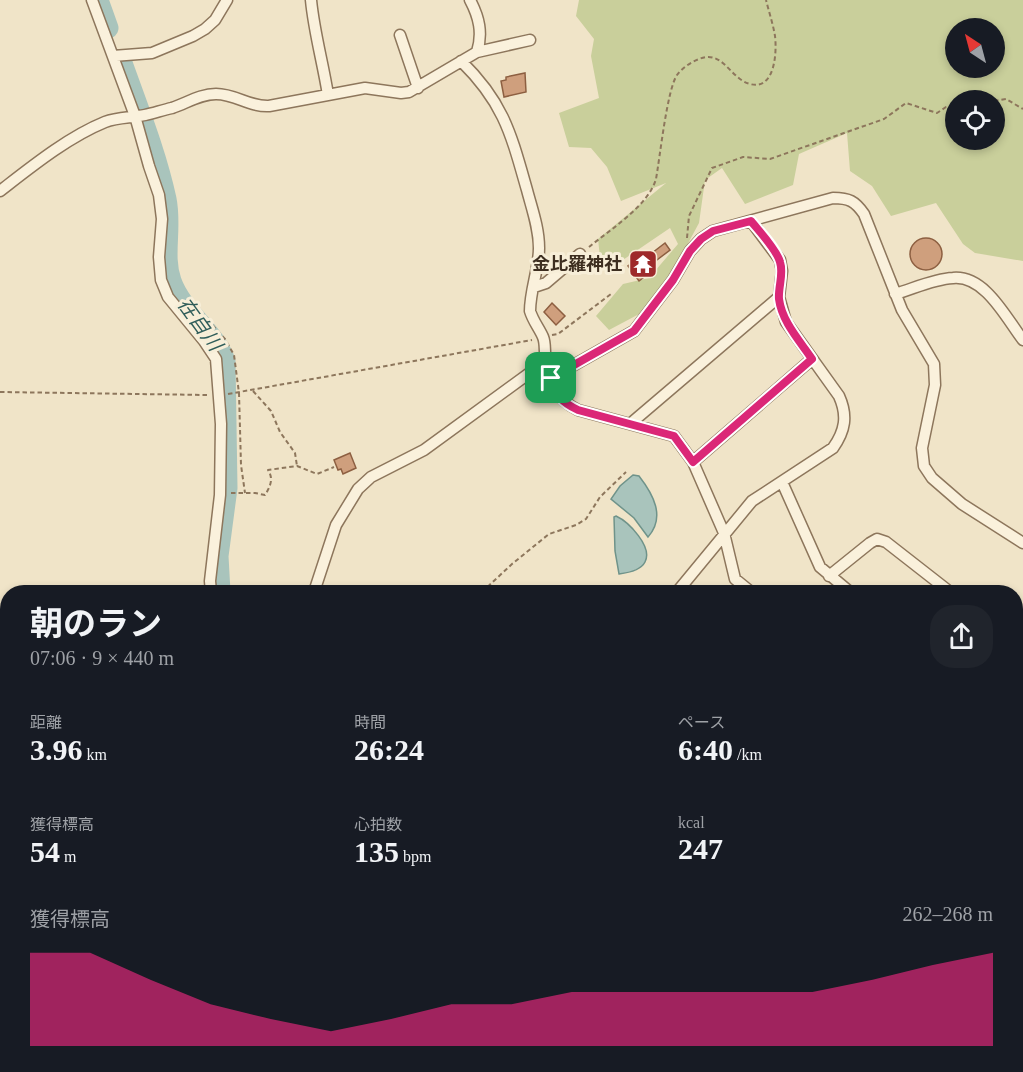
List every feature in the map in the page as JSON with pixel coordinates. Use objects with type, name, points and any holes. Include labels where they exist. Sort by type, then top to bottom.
[{"type":"street","points":[[92,0],[135,116],[148,166],[159,195],[162,219],[159,257],[161,280],[168,297],[216,359],[220,424],[220,493],[211,585]]},
{"type":"street","points":[[113,56],[152,53],[193,36],[214,20],[227,0]]},
{"type":"street","points":[[311,0],[314,30],[319,44],[328,95]]},
{"type":"street","points":[[470,0],[480,25],[481,38],[477,52]]},
{"type":"street","points":[[400,35],[418,88]]},
{"type":"street","points":[[0,190],[33,165],[84,133],[124,116],[135,116],[178,106],[201,96],[216,94],[232,96],[257,106],[269,106],[365,88],[401,93],[418,88],[477,52],[530,40]]},
{"type":"street","points":[[461,61],[487,88],[507,122],[538,229],[539,249],[530,311],[543,338],[546,361],[556,394],[578,410],[674,436],[693,462],[724,533],[735,579],[743,585]]},
{"type":"street","points":[[551,378],[634,331],[701,239],[713,231],[833,198],[850,199],[864,214],[902,310],[934,364],[935,385],[922,448],[924,465],[932,478],[962,504],[1023,543]]},
{"type":"street","points":[[682,585],[752,501],[833,448],[841,436],[845,423],[845,409],[839,396],[786,322],[778,297],[782,271],[780,260],[751,221]]},
{"type":"street","points":[[534,287],[546,283],[580,254]]},
{"type":"street","points":[[895,294],[944,279],[965,279],[983,289],[1023,340]]},
{"type":"street","points":[[630,424],[778,297]]},
{"type":"street","points":[[693,462],[812,359]]},
{"type":"street","points":[[316,585],[336,525],[358,489],[371,477],[424,450],[546,361]]},
{"type":"street","points":[[782,482],[820,567],[841,585]]},
{"type":"street","points":[[829,576],[878,539],[886,542],[941,585]]},
{"type":"path","points":[[580,254],[624,219],[651,192],[656,179],[670,93],[676,77],[682,70],[695,61],[710,57],[722,61],[744,82],[763,83],[769,78],[775,57],[775,39],[766,0]]},
{"type":"path","points":[[1005,99],[1023,109]]},
{"type":"path","points":[[687,257],[688,216],[712,168],[743,157],[770,159],[884,119],[906,103],[937,113],[945,108]]},
{"type":"path","points":[[0,392],[219,395],[253,391],[558,334],[611,294]]},
{"type":"path","points":[[253,391],[271,411],[280,432],[295,453],[297,466]]},
{"type":"path","points":[[220,493],[266,495],[272,475],[268,470],[297,466],[317,474],[334,467]]},
{"type":"path","points":[[489,585],[549,534],[576,525],[586,519],[600,497],[626,472]]},
{"type":"green space","points":[[579,0],[1023,0],[1023,261],[975,253],[963,244],[936,203],[891,216],[872,186],[850,171],[847,133],[799,154],[793,185],[745,204],[722,168],[705,180],[699,223],[672,273],[641,313],[609,330],[596,316],[623,284],[649,278],[678,244],[670,228],[617,264],[600,257],[598,239],[666,183],[621,201],[607,167],[591,148],[569,147],[559,113],[599,98],[591,56],[594,39],[576,16]]},
{"type":"water","points":[[633,475],[639,476],[656,506],[656,522],[648,537],[634,518],[611,499],[620,486]]},
{"type":"water","points":[[616,516],[627,524],[643,542],[647,556],[640,567],[619,574],[615,551],[614,517]]},
{"type":"building","points":[[525,73],[526,92],[504,97],[501,81],[506,80],[506,77]]},
{"type":"building","points":[[926,238],[937,243],[942,254],[937,265],[926,270],[915,265],[910,254],[915,243]]},
{"type":"building","name":"金比羅神社","points":[[665,243],[670,250],[653,263],[655,265],[650,269],[652,271],[639,281],[628,266],[640,257],[647,254],[648,256]]},
{"type":"building","points":[[552,303],[565,316],[556,325],[544,312]]},
{"type":"building","points":[[350,453],[356,468],[343,474],[341,469],[338,470],[334,460]]},
{"type":"waterway","name":"在自川","points":[[98,0],[108,28]]},
{"type":"waterway","name":"在自川","points":[[122,63],[152,148],[166,199],[168,210],[167,261],[171,281],[176,292],[213,340],[225,361],[227,488],[218,556],[220,585]]},
{"type":"place","name":"金比羅神社","points":[[643,264]]},
{"type":"route","points":[[751,221],[780,260],[782,271],[778,297],[781,308],[786,322],[812,359],[693,462],[674,436],[578,410],[567,404],[556,394],[551,378],[634,331],[673,280],[690,251],[701,239],[713,231],[751,221]]}]
